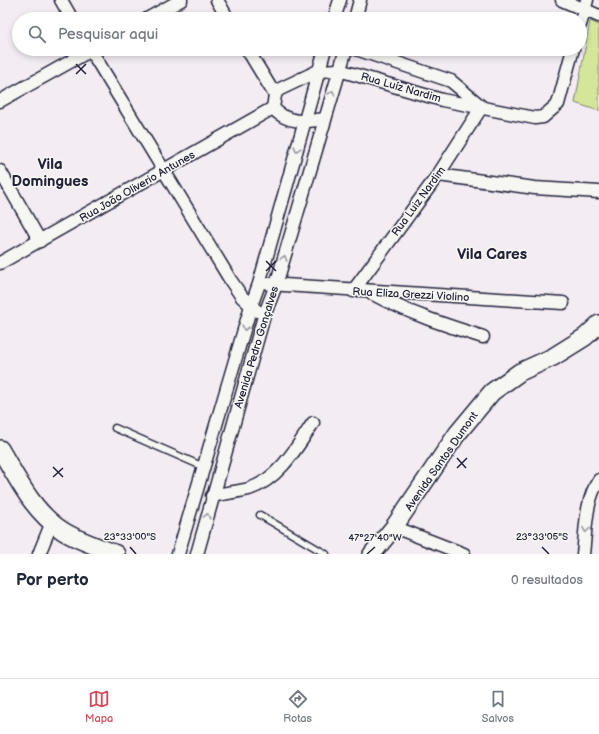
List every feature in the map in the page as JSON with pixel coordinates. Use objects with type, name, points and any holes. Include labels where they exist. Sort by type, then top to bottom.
[{"type":"street","points":[[61,0],[68,12]]},
{"type":"street","points":[[160,12],[181,0]]},
{"type":"street","points":[[217,0],[224,12]]},
{"type":"street","points":[[336,12],[340,0]]},
{"type":"street","points":[[356,12],[360,0]]},
{"type":"street","points":[[562,0],[586,5],[599,16]]},
{"type":"street","points":[[0,101],[79,56]]},
{"type":"street","points":[[95,56],[230,281],[242,297],[264,316]]},
{"type":"street","points":[[251,56],[275,95]]},
{"type":"street","name":"Avenida Pedro Gonçalves","points":[[178,554],[251,306],[259,284],[323,56]]},
{"type":"street","name":"Avenida Pedro Gonçalves","points":[[197,554],[212,496],[264,316],[276,285],[344,56]]},
{"type":"street","name":"Rua Luíz Nardim","points":[[377,56],[451,81],[482,108]]},
{"type":"street","name":"Rua Luíz Nardim","points":[[318,71],[339,70],[442,100],[535,118],[543,117],[558,104],[571,56]]},
{"type":"street","points":[[318,71],[278,90],[275,95],[273,108],[279,115],[289,120],[305,122],[325,119]]},
{"type":"street","name":"Rua João Oliverio Antunes","points":[[0,263],[273,108]]},
{"type":"street","name":"Rua Luiz Nardim","points":[[353,291],[438,175],[482,108]]},
{"type":"street","points":[[0,171],[40,241]]},
{"type":"street","points":[[438,175],[535,188],[599,192]]},
{"type":"street","name":"Rua Eliza Grezzi Violino","points":[[259,284],[563,303]]},
{"type":"street","points":[[368,292],[401,309],[483,337]]},
{"type":"street","name":"Avenida Santos Dumont","points":[[372,554],[394,527],[457,434],[492,392],[520,372],[552,357],[585,337],[599,324]]},
{"type":"street","points":[[212,496],[250,488],[272,475],[291,455],[314,423]]},
{"type":"street","points":[[0,449],[34,504],[52,522],[63,531],[85,542],[116,554]]},
{"type":"street","points":[[582,554],[588,509],[594,487],[599,480]]},
{"type":"street","points":[[39,554],[52,522]]},
{"type":"street","points":[[394,527],[464,554]]},
{"type":"lane","points":[[115,428],[204,467]]},
{"type":"lane","points":[[260,515],[326,554]]},
{"type":"green space","points":[[590,21],[599,25],[599,111],[575,103],[584,56],[587,56],[587,37]]},
{"type":"district","name":"Vila Domingues","points":[[50,172]]},
{"type":"district","name":"Vila Cares","points":[[492,254]]}]
